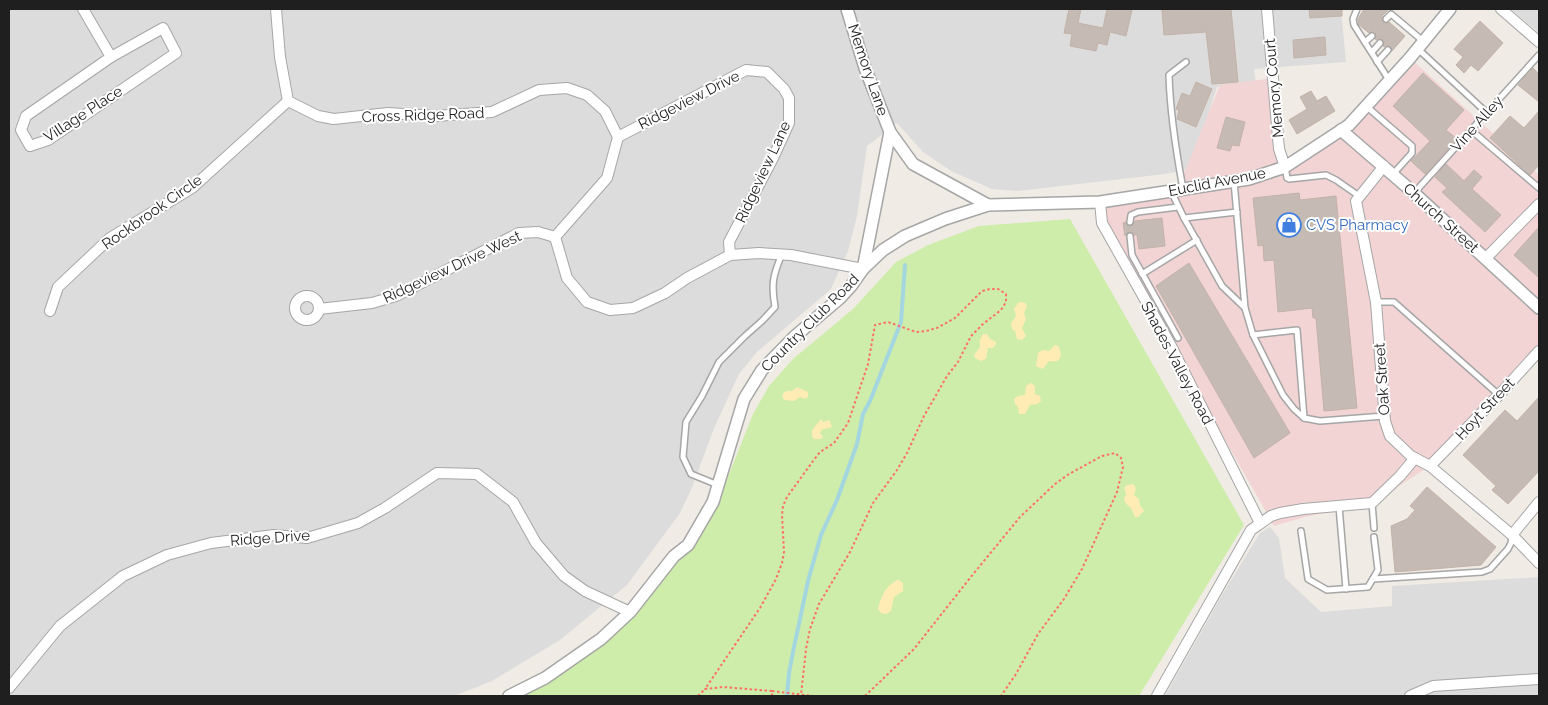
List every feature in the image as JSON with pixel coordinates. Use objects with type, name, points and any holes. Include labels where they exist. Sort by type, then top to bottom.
[{"type":"street","points":[[83,9],[111,57]]},
{"type":"street","points":[[276,9],[280,57],[288,101]]},
{"type":"street","name":"Memory Lane","points":[[847,9],[865,68],[890,132]]},
{"type":"street","name":"Memory Court","points":[[1266,9],[1280,149],[1285,167]]},
{"type":"street","name":"Euclid Avenue","points":[[1100,202],[1249,179],[1285,167],[1349,125],[1390,81],[1449,9]]},
{"type":"street","points":[[1500,9],[1539,42]]},
{"type":"street","name":"Village Place","points":[[163,28],[176,53],[48,140],[30,146],[20,130],[26,116],[111,57],[163,28]]},
{"type":"street","name":"Ridgeview Drive","points":[[618,137],[746,70],[767,72],[784,89]]},
{"type":"street","name":"Cross Ridge Road","points":[[288,101],[318,116],[334,119],[388,113],[435,116],[492,112],[539,90],[568,88],[587,95],[604,111],[618,137]]},
{"type":"street","name":"Ridgeview Lane","points":[[730,255],[729,242],[789,123],[789,98],[784,89]]},
{"type":"street","name":"Rockbrook Circle","points":[[50,311],[58,287],[110,238],[192,188],[288,101]]},
{"type":"street","name":"Church Street","points":[[1340,130],[1414,193],[1539,308]]},
{"type":"street","points":[[890,132],[913,164],[988,205]]},
{"type":"street","name":"Country Club Road","points":[[863,269],[890,132]]},
{"type":"street","points":[[618,137],[607,178],[555,237],[567,278],[587,302],[610,310],[633,308],[665,293],[730,255],[782,254],[863,269]]},
{"type":"street","points":[[1359,196],[1388,170]]},
{"type":"street","name":"Oak Street","points":[[1359,196],[1356,200],[1376,302],[1384,421],[1390,436],[1411,456],[1430,466],[1512,535],[1539,563]]},
{"type":"street","name":"Country Club Road","points":[[508,696],[544,678],[601,639],[630,612],[674,556],[688,545],[713,502],[744,399],[762,370],[794,337],[840,298],[863,269],[883,250],[905,236],[945,219],[988,205],[1100,202]]},
{"type":"street","name":"Shades Valley Road","points":[[1100,202],[1102,223],[1174,341],[1260,523]]},
{"type":"street","points":[[1486,258],[1539,204]]},
{"type":"street","name":"Ridgeview Drive West","points":[[319,309],[372,303],[396,296],[519,233],[538,232],[555,237]]},
{"type":"street","name":"Hoyt Street","points":[[1430,466],[1499,395],[1539,350]]},
{"type":"street","points":[[1157,696],[1251,530],[1271,516],[1280,513],[1372,503],[1400,476],[1415,458]]},
{"type":"street","name":"Ridge Drive","points":[[9,688],[60,626],[123,576],[167,554],[211,544],[274,535],[307,538],[358,523],[385,508],[437,473],[477,474],[513,502],[536,543],[564,576],[585,591],[630,612]]},
{"type":"street","points":[[1512,535],[1539,502]]},
{"type":"street","points":[[1410,696],[1433,686],[1539,679]]},
{"type":"lane","points":[[1357,9],[1353,19],[1354,25],[1390,81]]},
{"type":"lane","points":[[1386,20],[1391,14],[1408,28],[1421,45],[1487,112]]},
{"type":"lane","points":[[1394,27],[1400,22]]},
{"type":"lane","points":[[1402,34],[1408,28]]},
{"type":"lane","points":[[1365,42],[1372,36]]},
{"type":"lane","points":[[1372,52],[1380,43]]},
{"type":"lane","points":[[1378,62],[1388,50]]},
{"type":"lane","name":"Vine Alley","points":[[1414,193],[1539,55]]},
{"type":"lane","points":[[1183,189],[1176,155],[1170,106],[1170,75],[1186,62]]},
{"type":"lane","points":[[1366,106],[1412,146],[1412,153],[1388,170]]},
{"type":"lane","points":[[1471,130],[1539,188]]},
{"type":"lane","points":[[1285,167],[1287,178],[1289,179],[1326,175],[1359,196]]},
{"type":"lane","points":[[1234,181],[1244,308],[1253,336],[1283,395],[1304,418],[1320,421],[1384,416]]},
{"type":"lane","points":[[1171,191],[1222,286],[1244,308]]},
{"type":"lane","points":[[1130,222],[1131,215],[1138,212],[1178,207]]},
{"type":"lane","points":[[1184,218],[1237,212]]},
{"type":"lane","points":[[1130,236],[1132,255],[1174,341],[1184,335]]},
{"type":"lane","points":[[1142,274],[1197,240]]},
{"type":"lane","points":[[718,485],[691,474],[683,457],[686,422],[719,362],[775,307],[772,294],[774,274],[782,254]]},
{"type":"lane","points":[[1376,302],[1394,302],[1499,395]]},
{"type":"lane","points":[[1253,336],[1297,330],[1304,418]]},
{"type":"lane","points":[[1372,503],[1374,528]]},
{"type":"lane","points":[[1340,506],[1346,589]]},
{"type":"lane","points":[[1301,531],[1308,579],[1327,590],[1368,587],[1378,570],[1374,537]]},
{"type":"lane","points":[[1373,579],[1482,572],[1490,569],[1508,549],[1511,544],[1512,535]]},
{"type":"path","points":[[698,696],[705,689],[760,608],[776,580],[784,552],[782,515],[784,506],[813,461],[820,452],[834,443],[848,422],[868,364],[875,326],[888,322],[916,332],[926,331],[955,318],[982,291],[998,289],[1006,294],[1006,302],[1001,310],[971,336],[958,362],[947,376],[924,416],[904,459],[873,503],[850,552],[818,604],[806,649],[802,695]]},
{"type":"path","points":[[865,696],[914,649],[1020,517],[1055,484],[1069,474],[1102,456],[1115,453],[1121,458],[1123,467],[1117,492],[1082,569],[1064,599],[1038,634],[1001,696]]},
{"type":"path","points":[[705,689],[723,687],[813,696]]},
{"type":"path","points":[[772,691],[772,696]]},
{"type":"shaded area","points":[[9,9],[1341,9],[1346,62],[1254,69],[1256,84],[1217,87],[1191,169],[1165,174],[1018,191],[992,189],[951,171],[923,152],[897,123],[867,146],[857,216],[848,251],[831,289],[757,352],[739,374],[715,426],[691,490],[680,513],[627,585],[560,640],[492,681],[454,696],[9,696]]},
{"type":"shaded area","points":[[1511,9],[1539,9],[1539,33]]},
{"type":"shaded area","points":[[1410,58],[1539,175],[1539,351],[1430,466],[1372,503],[1305,517],[1274,526],[1102,223],[1100,202],[1177,190],[1220,85],[1273,78],[1285,166],[1357,116]]},
{"type":"shaded area","points":[[1270,527],[1279,538],[1285,578],[1321,612],[1392,606],[1392,586],[1539,577],[1539,696],[1165,696],[1222,595],[1260,533]]},
{"type":"green space","points":[[1070,219],[1244,525],[1139,696],[520,696],[604,643],[717,504],[753,414],[769,386],[793,359],[853,309],[896,262],[928,245],[979,226]]},
{"type":"sand","points":[[1021,302],[1027,306],[1024,313],[1026,319],[1022,328],[1026,336],[1022,340],[1017,339],[1011,323],[1016,316],[1014,309]]},
{"type":"sand","points":[[983,334],[987,334],[996,344],[993,348],[988,348],[986,359],[981,361],[975,358],[974,355],[980,347],[980,340]]},
{"type":"sand","points":[[1055,345],[1060,349],[1060,359],[1049,361],[1043,369],[1036,366],[1038,353],[1043,350],[1049,351]]},
{"type":"sand","points":[[1031,383],[1035,386],[1035,394],[1040,396],[1041,401],[1030,405],[1025,414],[1019,414],[1014,399],[1025,395],[1026,386]]},
{"type":"sand","points":[[797,387],[808,392],[808,397],[805,399],[800,397],[794,401],[784,400],[783,393],[792,391]]},
{"type":"sand","points":[[821,419],[823,422],[829,420],[832,427],[821,430],[820,433],[823,437],[821,439],[814,439],[812,430]]},
{"type":"sand","points":[[1133,484],[1136,488],[1134,495],[1139,499],[1144,511],[1138,517],[1135,517],[1124,499],[1126,494],[1124,488],[1127,485]]},
{"type":"sand","points":[[897,580],[903,583],[903,591],[894,597],[891,611],[886,614],[881,613],[878,609],[882,596],[889,586]]},
{"type":"building","points":[[1069,9],[1081,9],[1078,23],[1103,28],[1107,9],[1132,10],[1126,36],[1110,32],[1107,45],[1098,43],[1096,51],[1070,46],[1072,34],[1064,33]]},
{"type":"building","points":[[1231,9],[1238,82],[1212,84],[1206,32],[1164,35],[1162,10]]},
{"type":"building","points":[[1309,9],[1342,9],[1342,16],[1310,18]]},
{"type":"building","points":[[1364,9],[1389,9],[1382,16],[1383,22],[1389,22],[1405,36],[1392,51],[1389,46],[1383,46],[1384,42],[1382,39],[1375,39],[1375,33],[1369,33],[1358,24],[1358,19]]},
{"type":"building","points":[[1480,21],[1503,43],[1478,71],[1471,65],[1464,73],[1456,65],[1463,57],[1454,49]]},
{"type":"building","points":[[1325,37],[1326,55],[1294,58],[1293,40]]},
{"type":"building","points":[[1533,68],[1539,74],[1539,102],[1518,85]]},
{"type":"building","points":[[1423,73],[1464,110],[1446,130],[1457,139],[1425,174],[1411,161],[1430,141],[1393,106]]},
{"type":"building","points":[[1196,82],[1212,89],[1196,127],[1177,119],[1179,110],[1176,109],[1182,93],[1190,96]]},
{"type":"building","points":[[1311,91],[1317,101],[1326,96],[1335,111],[1297,134],[1289,120],[1307,109],[1300,97]]},
{"type":"building","points":[[1539,111],[1539,165],[1530,175],[1490,138],[1510,116],[1524,128]]},
{"type":"building","points":[[1226,117],[1245,122],[1239,146],[1232,145],[1230,151],[1217,148]]},
{"type":"building","points":[[1446,164],[1464,181],[1474,170],[1482,177],[1472,189],[1501,215],[1485,232],[1442,192],[1447,188],[1435,177]]},
{"type":"building","points":[[1299,193],[1300,200],[1336,196],[1357,408],[1324,411],[1316,318],[1313,318],[1312,308],[1278,312],[1274,260],[1264,261],[1263,245],[1258,246],[1253,198]]},
{"type":"building","points":[[1162,218],[1165,246],[1139,249],[1137,235],[1129,232],[1125,236],[1123,223],[1126,222],[1130,226],[1135,221]]},
{"type":"building","points":[[1539,227],[1539,278],[1514,255]]},
{"type":"building","points":[[1189,263],[1290,433],[1254,458],[1156,286]]},
{"type":"building","points":[[1539,397],[1539,471],[1508,504],[1492,490],[1496,486],[1463,455],[1505,410],[1517,421]]},
{"type":"building","points":[[1427,487],[1496,547],[1481,565],[1395,572],[1391,526],[1407,519],[1415,510],[1410,506]]},
{"type":"waterway","points":[[787,696],[793,652],[808,581],[821,535],[837,500],[857,444],[863,414],[870,401],[901,322],[905,265]]},
{"type":"place","name":"CVS Pharmacy","points":[[1289,225]]}]
